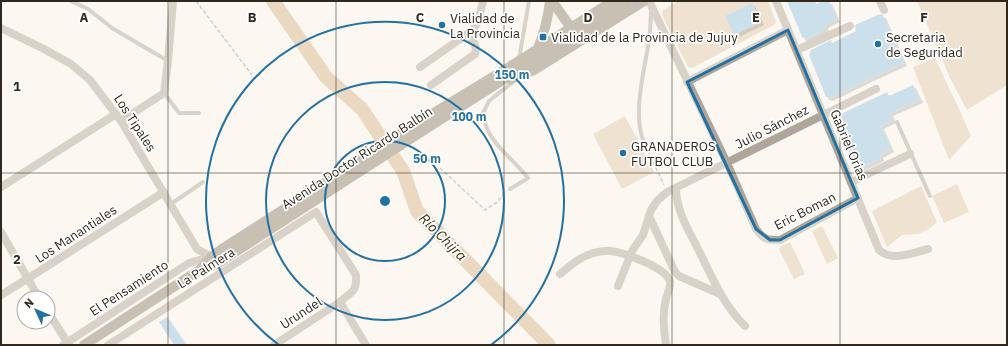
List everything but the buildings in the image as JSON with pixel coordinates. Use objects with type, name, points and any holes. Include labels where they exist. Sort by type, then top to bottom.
[{"type":"main road","points":[[551,1],[575,35]]},
{"type":"main road","points":[[538,48],[545,31],[551,1]]},
{"type":"main road","name":"Avenida Doctor Ricardo Balbín","points":[[84,345],[421,126],[538,48],[575,35],[613,1]]},
{"type":"main road","name":"Avenida Doctor Ricardo Balbín","points":[[421,126],[502,80],[627,1]]},
{"type":"main road","points":[[502,80],[520,76],[534,70],[575,35],[648,2]]},
{"type":"street","points":[[420,67],[468,35],[473,30],[478,22],[483,1]]},
{"type":"street","name":"Gabriel Orias","points":[[776,1],[879,250],[884,254],[894,257],[928,249]]},
{"type":"street","points":[[880,1],[884,10]]},
{"type":"street","points":[[648,2],[727,163]]},
{"type":"street","points":[[1,187],[119,117],[164,93],[168,61],[170,3]]},
{"type":"street","points":[[797,50],[850,26]]},
{"type":"street","name":"Los Tipales","points":[[1,28],[71,64],[90,80],[119,117],[197,249],[213,261]]},
{"type":"street","points":[[687,82],[788,30]]},
{"type":"street","points":[[431,85],[475,54],[475,45],[468,35]]},
{"type":"street","name":"Julio Sánchez","points":[[618,286],[630,256],[643,235],[649,216],[657,200],[667,192],[876,89]]},
{"type":"street","points":[[851,182],[910,154]]},
{"type":"street","name":"Eric Boman","points":[[727,163],[756,229],[762,237],[770,240],[780,240],[858,198]]},
{"type":"street","points":[[676,188],[676,198],[681,214],[720,294],[737,318],[745,326]]},
{"type":"street","name":"Los Manantiales","points":[[1,295],[164,192]]},
{"type":"street","name":"Urundel","points":[[274,345],[340,302],[354,290],[356,286],[356,275],[316,212]]},
{"type":"street","name":"La Palmera","points":[[108,345],[316,212]]},
{"type":"street","points":[[649,216],[675,272],[679,276],[720,294]]},
{"type":"street","points":[[1,232],[34,290]]},
{"type":"street","points":[[560,274],[583,256],[595,252],[611,251],[642,260],[663,272],[670,284],[663,317],[666,345]]},
{"type":"street","name":"El Pensamiento","points":[[66,344],[189,263],[213,261]]},
{"type":"street","points":[[669,280],[675,272]]},
{"type":"street","points":[[340,302],[366,344]]},
{"type":"street","points":[[146,305],[154,315]]},
{"type":"street","points":[[56,326],[66,344]]},
{"type":"lane","points":[[71,1],[88,9],[112,28],[168,61]]},
{"type":"lane","points":[[519,61],[529,1]]},
{"type":"lane","points":[[645,145],[640,135],[639,122],[642,78],[648,46],[648,2]]},
{"type":"lane","points":[[510,189],[528,178],[520,167],[499,147],[487,128],[483,113],[489,101],[520,76]]},
{"type":"lane","points":[[164,93],[179,113],[199,113]]},
{"type":"lane","points":[[897,122],[930,196]]},
{"type":"lane","points":[[171,204],[203,182]]},
{"type":"path","points":[[196,1],[252,75]]},
{"type":"path","points":[[645,145],[667,192]]},
{"type":"path","points":[[440,168],[485,210],[496,203],[510,189]]},
{"type":"highlighted area","points":[[788,30],[858,198],[780,240],[770,240],[756,229],[687,82]]},
{"type":"shaded area","points":[[678,1],[768,1],[776,22],[774,25],[692,68],[688,67],[662,15],[663,10]]},
{"type":"shaded area","points":[[917,1],[1007,1],[1007,85],[967,110],[950,78]]},
{"type":"shaded area","points":[[935,58],[971,136],[949,160],[913,67]]},
{"type":"shaded area","name":"GRANADEROS FUTBOL CLUB","points":[[625,116],[654,172],[622,189],[593,134]]},
{"type":"shaded area","points":[[957,184],[969,212],[944,223],[932,196]]},
{"type":"shaded area","points":[[921,186],[937,222],[929,229],[918,234],[902,235],[887,247],[872,211]]},
{"type":"shaded area","points":[[822,226],[838,258],[827,264],[812,231]]},
{"type":"shaded area","points":[[790,242],[805,274],[794,279],[779,249],[781,246]]},
{"type":"waterway","name":"Río Chijra","points":[[273,1],[326,77],[362,109],[403,171],[417,211],[549,345]]},
{"type":"place","name":"Vialidad de La Provincia","points":[[442,25]]},
{"type":"place","name":"Vialidad de la Provincia de Jujuy","points":[[543,37]]},
{"type":"place","name":"Secretaria de Seguridad","points":[[878,44]]},
{"type":"place","name":"GRANADEROS FUTBOL CLUB","points":[[623,153]]}]
